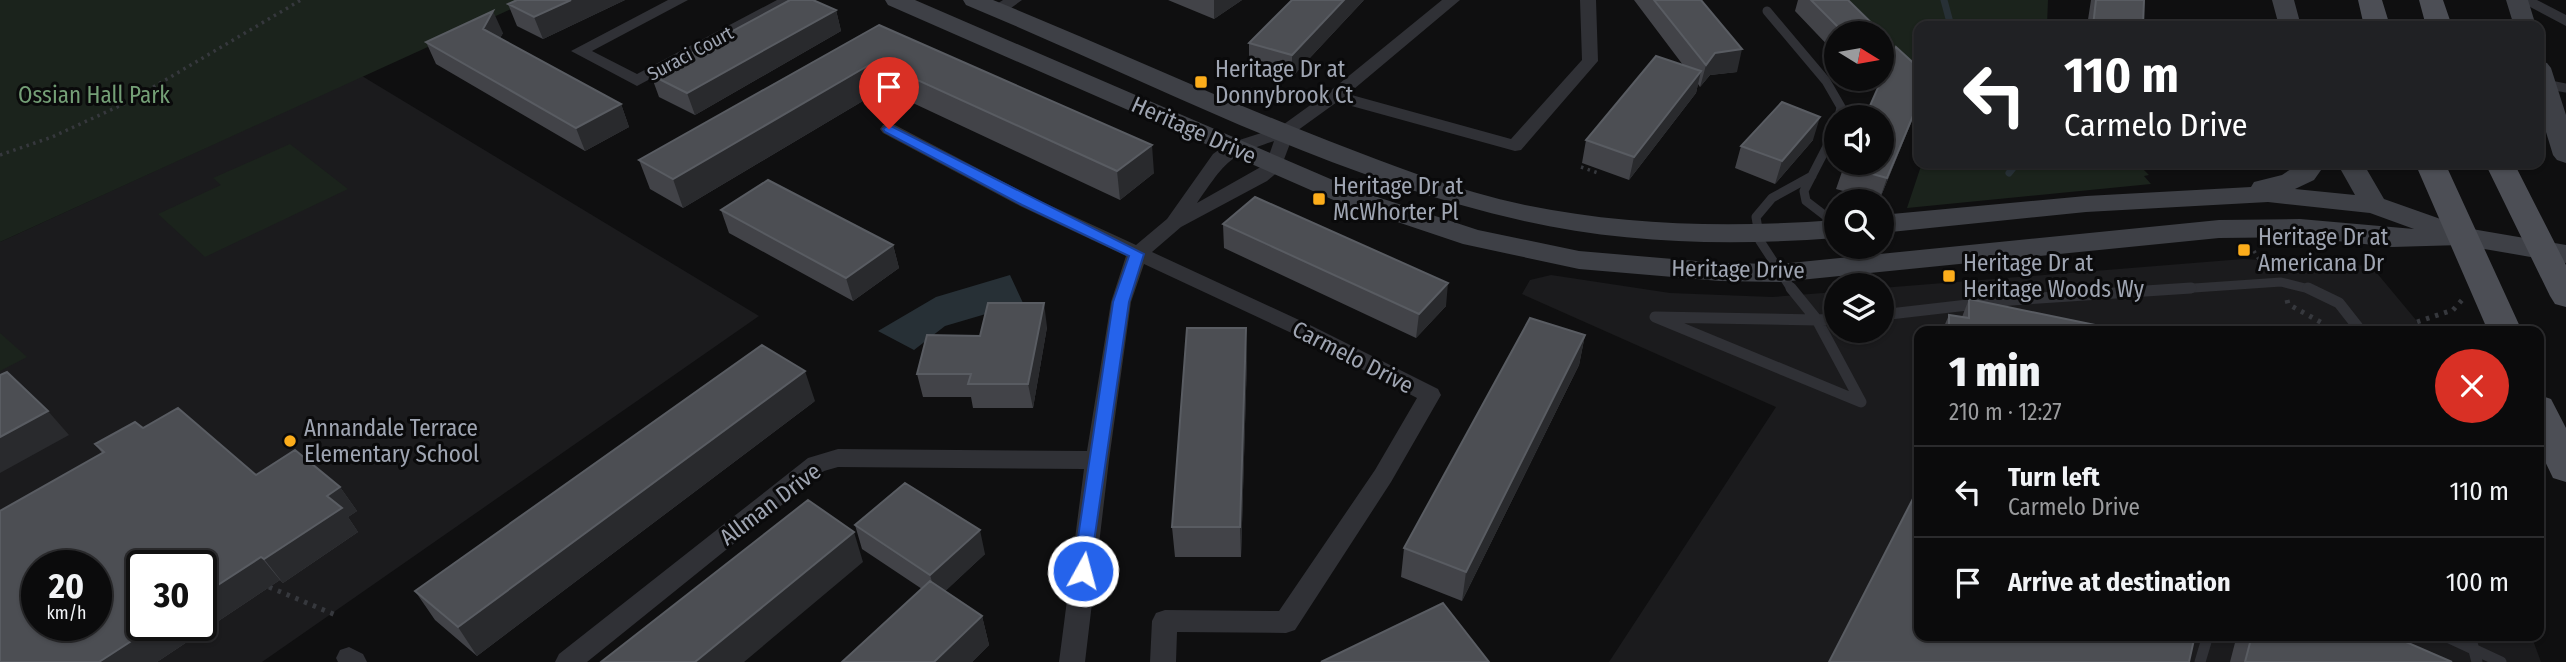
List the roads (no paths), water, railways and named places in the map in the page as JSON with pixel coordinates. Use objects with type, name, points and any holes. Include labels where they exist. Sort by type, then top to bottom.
[{"type":"main road","points":[[2370,0],[2375,21]]},
{"type":"main road","points":[[2431,0],[2437,21]]},
{"type":"main road","points":[[2432,168],[2503,326]]},
{"type":"main road","points":[[2502,168],[2554,251],[2566,296]]},
{"type":"main road","points":[[2544,419],[2566,468]]},
{"type":"street","name":"Suraci Court","points":[[680,0],[579,51],[637,81],[789,0]]},
{"type":"street","name":"Heritage Drive","points":[[896,0],[1347,196],[1486,241],[1579,260],[1720,272],[1780,273],[2219,229],[2300,228],[2392,238],[2461,236]]},
{"type":"street","name":"Heritage Drive","points":[[974,0],[1006,5],[1286,131],[1373,167],[1486,204],[1578,222],[1755,233],[1824,227]]},
{"type":"street","points":[[1174,223],[1219,158],[1233,148],[1286,131],[1334,96],[1452,0]]},
{"type":"street","points":[[1334,96],[1515,146],[1591,61],[1588,0]]},
{"type":"street","points":[[2283,0],[2289,21]]},
{"type":"street","points":[[2517,0],[2523,21]]},
{"type":"street","points":[[2525,0],[2566,22]]},
{"type":"street","points":[[2550,80],[2566,155]]},
{"type":"street","name":"Carmelo Drive","points":[[889,129],[1027,202],[1305,331],[1430,395],[1383,476],[1286,622],[1166,621],[1163,662]]},
{"type":"street","points":[[1072,662],[1097,460],[1121,302],[1137,254],[1174,223],[1261,177],[1274,166],[1286,131]]},
{"type":"street","points":[[2222,195],[2291,182],[2311,168]]},
{"type":"street","points":[[2353,168],[2374,205]]},
{"type":"street","points":[[1894,223],[2086,204],[2268,194],[2374,205],[2461,236],[2554,251]]},
{"type":"street","name":"Allman Drive","points":[[568,662],[816,464],[838,458],[1097,460]]},
{"type":"lane","points":[[1766,11],[1826,81],[1840,105]]},
{"type":"lane","points":[[1824,155],[1804,191],[1806,201],[1824,216]]},
{"type":"lane","points":[[1812,176],[1760,209],[1755,218],[1755,233],[1780,273],[1817,320],[1861,402],[1655,317],[1682,318],[1817,320],[1824,320]]},
{"type":"lane","points":[[1894,314],[2011,300],[2281,282],[2302,285],[2334,299],[2355,315],[2359,326]]},
{"type":"lane","points":[[2200,662],[2206,641]]},
{"type":"lane","points":[[2456,641],[2501,662]]},
{"type":"waterway","points":[[1944,0],[1950,21]]},
{"type":"waterway","points":[[2009,173],[2013,168]]},
{"type":"place","name":"Heritage Dr at Donnybrook Ct","points":[[1201,82]]},
{"type":"place","name":"Heritage Dr at McWhorter Pl","points":[[1319,199]]},
{"type":"place","name":"Heritage Dr at Americana Dr","points":[[2244,250]]},
{"type":"place","name":"Heritage Dr at Heritage Woods Wy","points":[[1949,276]]},
{"type":"place","name":"Annandale Terrace Elementary School","points":[[290,441]]},
{"type":"park label","name":"Ossian Hall Park","points":[[94,95]]}]
